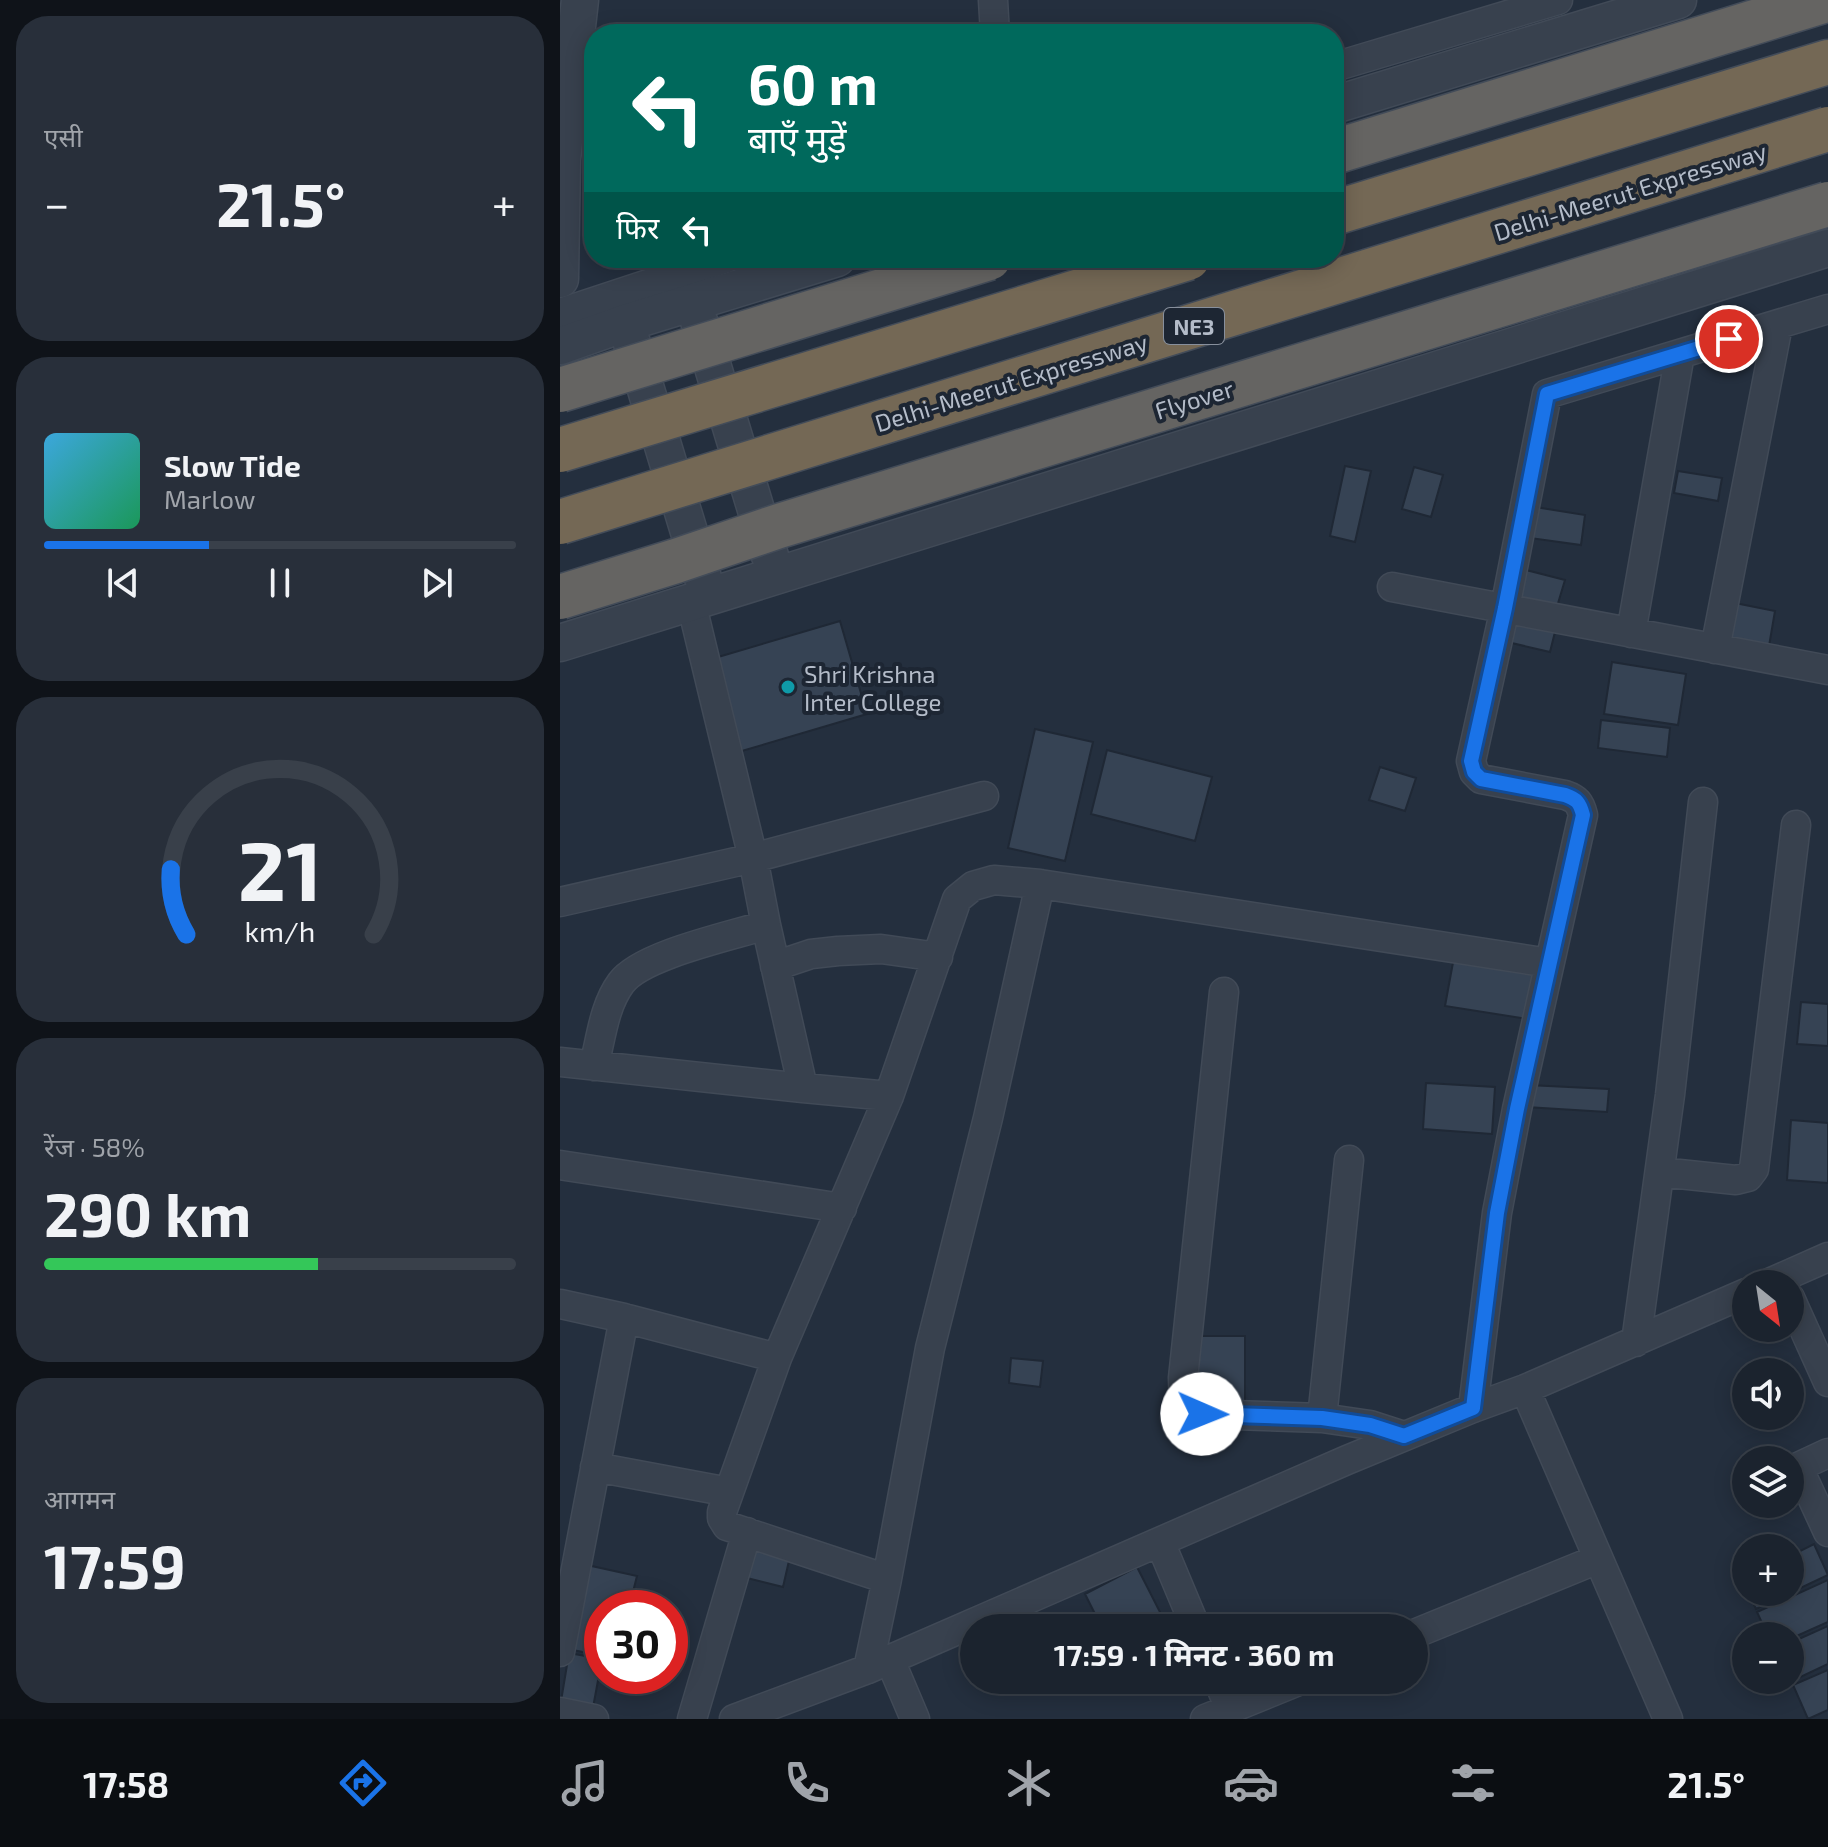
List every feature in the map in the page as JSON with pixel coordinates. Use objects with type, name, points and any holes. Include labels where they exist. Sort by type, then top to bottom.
[{"type":"highway","points":[[1344,149],[1826,0]]},
{"type":"highway","points":[[1344,210],[1828,62]]},
{"type":"highway","name":"Delhi-Meerut Expressway","points":[[560,522],[1828,129]]},
{"type":"highway","name":"Flyover","points":[[560,597],[1828,204]]},
{"type":"highway","points":[[560,390],[956,268]]},
{"type":"highway","points":[[560,450],[1155,268]]},
{"type":"street","points":[[560,279],[561,159],[580,0]]},
{"type":"street","points":[[993,0],[994,24]]},
{"type":"street","points":[[1344,64],[1558,0]]},
{"type":"street","points":[[1344,102],[1678,0]]},
{"type":"street","points":[[560,643],[1828,248]]},
{"type":"street","points":[[560,313],[697,268]]},
{"type":"street","points":[[560,346],[804,268]]},
{"type":"street","points":[[693,302],[776,576]]},
{"type":"street","points":[[1473,1408],[1497,1213],[1517,1109],[1583,815],[1576,798],[1481,779],[1474,772],[1471,761],[1547,394],[1828,309]]},
{"type":"street","points":[[625,323],[700,600],[766,925],[803,1088]]},
{"type":"street","points":[[1715,649],[1778,325]]},
{"type":"street","points":[[1631,633],[1680,354]]},
{"type":"street","points":[[1392,587],[1828,670]]},
{"type":"street","points":[[560,902],[753,858],[984,796]]},
{"type":"street","points":[[1636,1342],[1660,1172],[1703,802]]},
{"type":"street","points":[[1660,1172],[1736,1180],[1748,1177],[1754,1169],[1796,825]]},
{"type":"street","points":[[887,1579],[727,1526],[722,1512],[777,1358],[889,1096],[957,899],[973,886],[994,880],[1040,884],[1549,963]]},
{"type":"street","points":[[915,1719],[879,1665],[887,1579],[930,1348],[988,1118],[1040,884]]},
{"type":"street","points":[[594,1066],[609,1004],[622,980],[645,964],[766,925]]},
{"type":"street","points":[[775,966],[811,954],[838,951],[881,949],[938,957]]},
{"type":"street","points":[[1224,992],[1183,1378],[1184,1398],[1190,1409],[1202,1414],[1322,1418],[1370,1425],[1404,1436]]},
{"type":"street","points":[[560,1062],[889,1096]]},
{"type":"street","points":[[1322,1418],[1349,1160]]},
{"type":"street","points":[[560,1165],[842,1208]]},
{"type":"street","points":[[1804,1272],[1828,1257]]},
{"type":"street","points":[[748,1717],[879,1665],[1404,1436],[1525,1389],[1732,1299]]},
{"type":"street","points":[[560,1304],[777,1358]]},
{"type":"street","points":[[560,1652],[624,1318]]},
{"type":"street","points":[[1804,1334],[1828,1382]]},
{"type":"street","points":[[1525,1389],[1668,1719]]},
{"type":"street","points":[[1828,1453],[1798,1467],[1828,1532]]},
{"type":"street","points":[[595,1467],[729,1492]]},
{"type":"street","points":[[692,1719],[747,1532]]},
{"type":"street","points":[[1160,1542],[1190,1614]]},
{"type":"street","points":[[1428,1628],[1598,1559]]},
{"type":"street","points":[[1218,1714],[1267,1694]]},
{"type":"street","points":[[560,1712],[594,1719]]},
{"type":"building","points":[[1345,466],[1371,471],[1355,542],[1330,536]]},
{"type":"building","points":[[1414,467],[1443,475],[1431,517],[1402,509]]},
{"type":"building","points":[[1678,471],[1722,478],[1718,501],[1674,493]]},
{"type":"building","points":[[1535,507],[1585,515],[1581,545],[1530,538]]},
{"type":"building","points":[[1526,570],[1565,580],[1556,610],[1517,599]]},
{"type":"building","points":[[1730,602],[1775,611],[1768,652],[1722,644]]},
{"type":"building","points":[[1509,613],[1557,624],[1550,652],[1503,641]]},
{"type":"building","name":"Shri Krishna Inter College","points":[[840,621],[867,714],[735,753],[708,660]]},
{"type":"building","points":[[1612,662],[1686,674],[1678,725],[1604,714]]},
{"type":"building","points":[[1601,720],[1670,728],[1667,757],[1598,748]]},
{"type":"building","points":[[1035,729],[1093,742],[1065,861],[1008,848]]},
{"type":"building","points":[[1107,750],[1212,777],[1195,841],[1091,814]]},
{"type":"building","points":[[1380,767],[1416,778],[1405,811],[1369,800]]},
{"type":"building","points":[[1454,957],[1536,971],[1528,1019],[1445,1006]]},
{"type":"building","points":[[1801,1002],[1828,1004],[1828,1046],[1797,1044]]},
{"type":"building","points":[[1426,1083],[1495,1087],[1492,1134],[1423,1129]]},
{"type":"building","points":[[1528,1085],[1609,1089],[1607,1112],[1526,1107]]},
{"type":"building","points":[[1791,1120],[1828,1123],[1828,1183],[1787,1180]]},
{"type":"building","points":[[1194,1336],[1245,1336],[1245,1405],[1194,1406]]},
{"type":"building","points":[[1011,1358],[1043,1361],[1040,1387],[1009,1383]]},
{"type":"building","points":[[752,1542],[791,1552],[783,1587],[743,1577]]},
{"type":"building","points":[[1814,1544],[1828,1575],[1804,1586],[1804,1549]]},
{"type":"building","points":[[587,1565],[637,1576],[634,1590],[584,1590],[584,1652],[568,1649]]},
{"type":"building","points":[[1137,1567],[1161,1614],[1095,1614],[1085,1594]]},
{"type":"building","points":[[1828,1580],[1828,1622],[1804,1633],[1804,1622],[1762,1622],[1757,1612],[1770,1606],[1804,1606],[1804,1591]]},
{"type":"building","points":[[1828,1626],[1828,1664],[1804,1675],[1804,1637]]},
{"type":"building","points":[[569,1653],[584,1656],[584,1694],[596,1694],[592,1713],[560,1707]]},
{"type":"building","points":[[1828,1670],[1828,1710],[1808,1719],[1797,1694],[1804,1694],[1804,1680]]},
{"type":"place","name":"Shri Krishna Inter College","points":[[788,687]]},
{"type":"route","points":[[1202,1414],[1322,1418],[1370,1425],[1404,1436],[1473,1408],[1497,1213],[1517,1109],[1583,815],[1576,798],[1481,779],[1474,772],[1471,761],[1547,394],[1729,339]]}]
